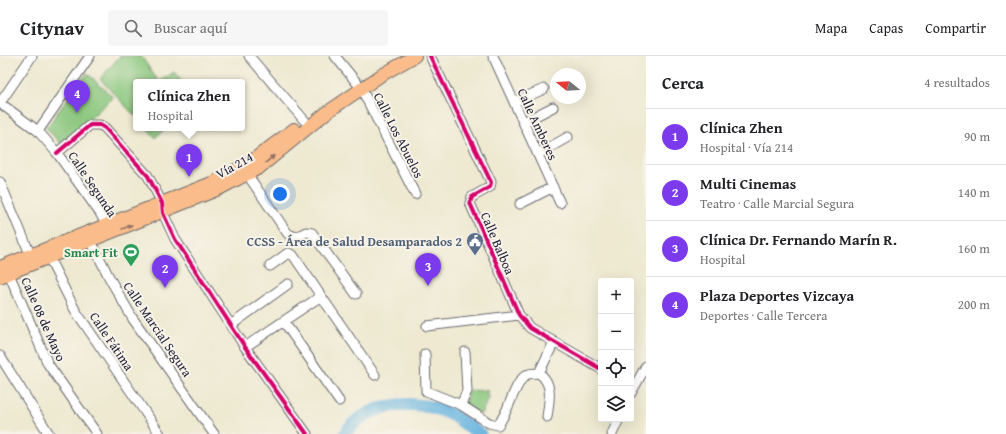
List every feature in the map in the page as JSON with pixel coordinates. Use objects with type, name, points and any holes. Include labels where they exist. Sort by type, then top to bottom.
[{"type":"main road","name":"Vía 214","points":[[162,208],[250,162],[305,121],[400,56]]},
{"type":"main road","name":"Vía 214","points":[[3,272],[162,208],[219,189],[259,168],[358,86],[415,56]]},
{"type":"main road","name":"Vía 214","points":[[32,260],[49,258],[90,237]]},
{"type":"street","points":[[0,103],[32,56]]},
{"type":"street","points":[[38,131],[90,56]]},
{"type":"street","points":[[249,56],[305,121]]},
{"type":"street","name":"Calle Los Abuelos","points":[[335,56],[358,86],[415,194]]},
{"type":"street","name":"Calle Balboa","points":[[430,56],[491,182],[490,187],[472,197],[470,203],[519,315],[530,328],[598,366]]},
{"type":"street","name":"Calle Amberes","points":[[493,56],[560,203]]},
{"type":"street","points":[[514,102],[544,89]]},
{"type":"street","name":"Calle Segunda","points":[[0,103],[38,131],[100,213],[108,229]]},
{"type":"street","points":[[524,122],[553,107]]},
{"type":"street","points":[[56,153],[90,125],[100,125],[105,128],[148,176],[175,239],[245,347],[307,434]]},
{"type":"street","points":[[538,154],[568,137]]},
{"type":"street","points":[[247,174],[288,234],[296,237],[306,232],[312,233],[356,294]]},
{"type":"street","points":[[0,182],[32,260]]},
{"type":"street","points":[[520,204],[553,187]]},
{"type":"street","name":"Calle Marcial Segura","points":[[90,237],[110,279],[133,319],[214,434]]},
{"type":"street","points":[[270,266],[288,253],[291,253],[375,375]]},
{"type":"street","name":"Calle Fátima","points":[[49,258],[75,310],[160,434]]},
{"type":"street","name":"Calle 08 de Mayo","points":[[3,272],[48,364],[97,434]]},
{"type":"street","points":[[231,324],[288,284]]},
{"type":"street","points":[[245,347],[321,296]]},
{"type":"street","points":[[427,326],[519,315]]},
{"type":"street","points":[[284,322],[339,401]]},
{"type":"street","points":[[539,373],[554,342]]},
{"type":"street","points":[[461,405],[467,391],[465,352]]},
{"type":"street","points":[[425,354],[426,391],[461,405],[489,423],[498,426],[512,401],[518,382],[528,374],[539,373],[545,377],[550,389],[547,417]]},
{"type":"street","points":[[0,356],[49,434]]},
{"type":"street","points":[[633,386],[646,367]]},
{"type":"street","points":[[612,434],[618,422]]},
{"type":"green space","points":[[120,56],[141,56],[157,79],[133,79],[133,114],[100,79]]},
{"type":"green space","points":[[174,72],[180,79],[164,79]]},
{"type":"green space","points":[[87,73],[113,97],[62,145],[46,128]]},
{"type":"green space","points":[[149,131],[163,131],[155,138]]},
{"type":"green space","points":[[469,390],[488,391],[486,396],[489,397],[481,414],[467,407],[465,400]]},
{"type":"waterway","points":[[345,434],[364,416],[389,406],[403,405],[417,405],[443,411],[457,418],[480,434]]},
{"type":"cycle path","points":[[430,56],[491,182],[490,187],[472,197],[470,203],[519,315],[530,328],[598,367]]},
{"type":"cycle path","points":[[57,153],[90,125],[100,125],[105,128],[148,176],[162,203],[163,213],[175,239],[245,347],[307,434]]},
{"type":"place","name":"Plaza Deportes Vizcaya","points":[[77,113]]},
{"type":"place","name":"Clínica Zhen","points":[[189,177]]},
{"type":"place","name":"CCSS - Área de Salud Desamparados 2","points":[[475,256]]},
{"type":"place","name":"Smart Fit","points":[[131,267]]},
{"type":"place","name":"Clínica Dr. Fernando Marín R.","points":[[428,286]]},
{"type":"place","name":"Multi Cinemas","points":[[165,288]]}]
